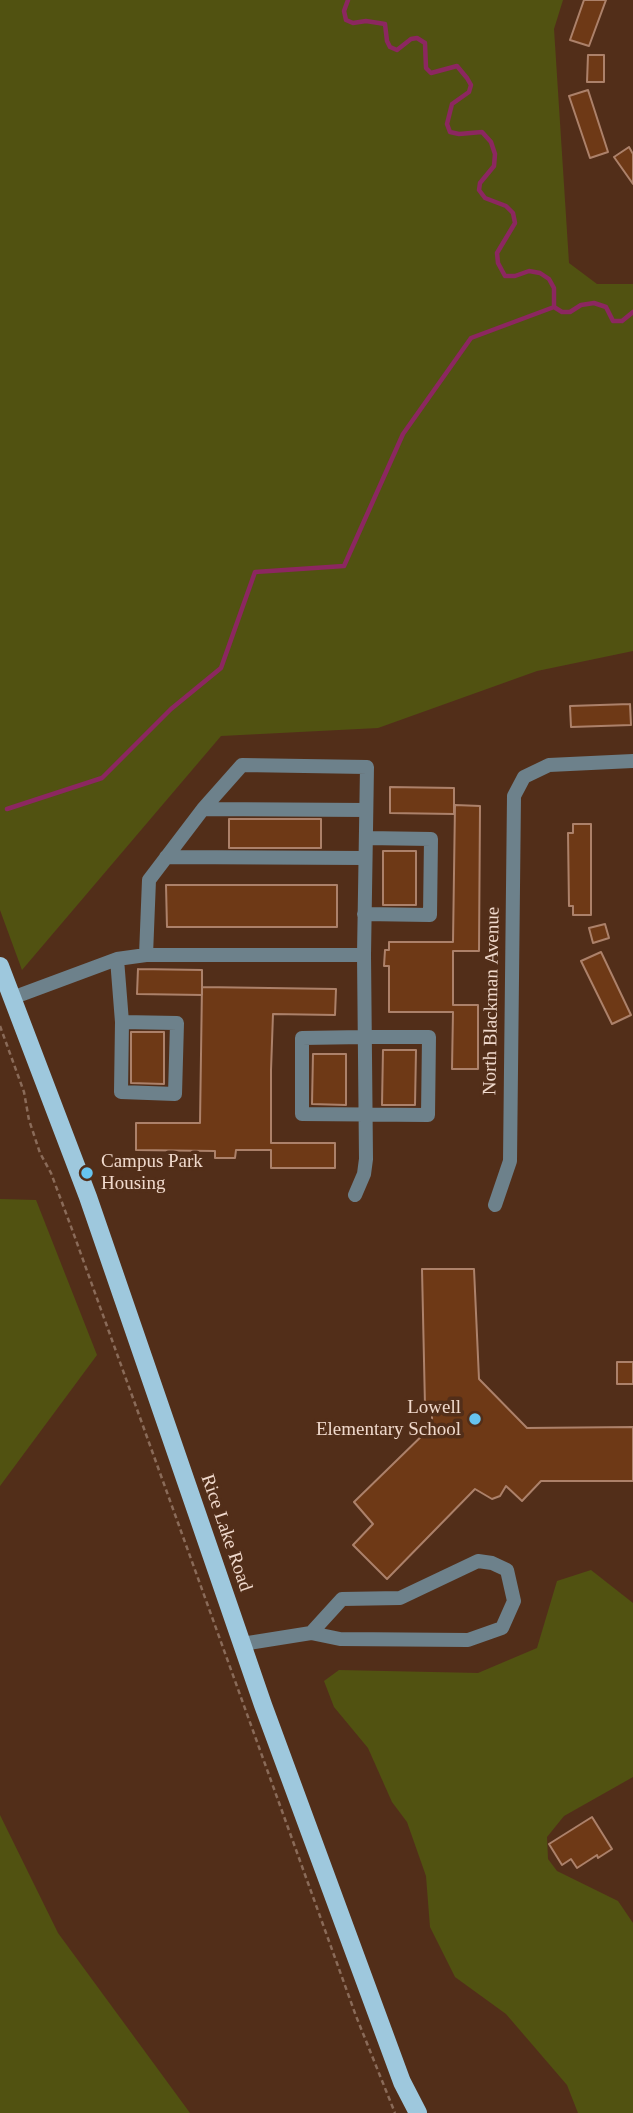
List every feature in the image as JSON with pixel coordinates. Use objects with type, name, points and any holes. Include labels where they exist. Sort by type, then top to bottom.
[{"type":"main road","name":"Rice Lake Road","points":[[0,965],[88,1197],[242,1644],[402,2082],[418,2113]]},
{"type":"street","name":"North Blackman Avenue","points":[[495,1205],[510,1161],[514,796],[524,778],[549,765],[633,761]]},
{"type":"street","points":[[146,955],[149,880],[203,809],[242,765],[367,767],[364,955],[366,1114],[364,1174],[355,1195]]},
{"type":"street","points":[[203,809],[366,810]]},
{"type":"street","points":[[365,914],[430,915],[431,839],[366,838]]},
{"type":"street","points":[[166,857],[365,858]]},
{"type":"street","points":[[12,998],[117,959],[146,955],[364,955]]},
{"type":"street","points":[[117,959],[122,1022],[121,1092],[175,1094],[177,1023],[122,1022]]},
{"type":"street","points":[[365,1037],[429,1037],[428,1115],[302,1114],[302,1038],[365,1037]]},
{"type":"street","points":[[242,1644],[312,1633],[340,1639],[468,1640],[502,1628],[514,1601],[507,1570],[492,1563],[478,1561],[400,1598],[342,1600],[312,1633]]},
{"type":"path","points":[[0,1026],[24,1091],[29,1120],[40,1153],[51,1173],[356,2015],[396,2113]]},
{"type":"shaded area","points":[[0,0],[563,0],[554,29],[569,263],[597,284],[633,284],[633,651],[537,671],[378,728],[221,736],[22,970],[0,910]]},
{"type":"shaded area","points":[[0,1199],[36,1200],[97,1355],[0,1486]]},
{"type":"shaded area","points":[[591,1570],[633,1603],[633,1777],[564,1816],[547,1837],[548,1859],[557,1871],[618,1901],[633,1923],[633,2113],[578,2113],[567,2085],[506,2014],[455,1977],[430,1927],[426,1876],[407,1822],[392,1802],[368,1748],[334,1707],[324,1681],[339,1670],[478,1673],[537,1648],[557,1581]]},
{"type":"shaded area","points":[[0,1815],[58,1933],[190,2113],[0,2113]]},
{"type":"building","points":[[584,0],[606,0],[589,46],[570,40]]},
{"type":"building","points":[[588,55],[604,55],[604,82],[587,82]]},
{"type":"building","points":[[588,90],[608,152],[590,158],[569,96]]},
{"type":"building","points":[[629,147],[633,154],[633,184],[614,157]]},
{"type":"building","points":[[630,704],[631,725],[571,727],[570,706]]},
{"type":"building","points":[[390,787],[454,788],[454,814],[390,813]]},
{"type":"building","points":[[455,805],[480,806],[479,951],[453,951],[453,1005],[478,1005],[478,1069],[452,1069],[453,1012],[389,1012],[389,966],[384,966],[385,950],[389,950],[389,942],[453,942]]},
{"type":"building","points":[[229,819],[321,819],[321,848],[229,848]]},
{"type":"building","points":[[573,824],[591,824],[591,915],[573,915],[573,906],[569,906],[568,833],[573,833]]},
{"type":"building","points":[[383,851],[416,851],[416,905],[383,905]]},
{"type":"building","points":[[166,885],[337,885],[337,927],[167,927]]},
{"type":"building","points":[[605,924],[609,938],[593,943],[589,928]]},
{"type":"building","points":[[601,952],[631,1015],[612,1024],[581,961]]},
{"type":"building","points":[[138,969],[202,970],[202,995],[137,994]]},
{"type":"building","points":[[202,987],[336,989],[335,1015],[273,1014],[271,1070],[271,1143],[335,1143],[335,1168],[271,1168],[271,1150],[236,1150],[235,1158],[215,1158],[215,1151],[136,1150],[136,1123],[200,1123]]},
{"type":"building","points":[[131,1032],[164,1032],[164,1084],[131,1083]]},
{"type":"building","points":[[383,1050],[416,1050],[415,1105],[382,1105]]},
{"type":"building","points":[[313,1054],[346,1054],[346,1105],[312,1104]]},
{"type":"building","name":"Lowell Elementary School","points":[[422,1269],[474,1269],[479,1379],[527,1428],[633,1427],[633,1481],[541,1481],[522,1501],[506,1486],[500,1496],[492,1499],[475,1489],[387,1579],[353,1545],[373,1524],[354,1502],[432,1426],[432,1406],[425,1406]]},
{"type":"building","points":[[617,1362],[633,1362],[633,1384],[617,1384]]},
{"type":"building","points":[[592,1817],[612,1849],[577,1868],[571,1859],[562,1865],[549,1844]]},
{"type":"waterway","points":[[348,0],[344,11],[346,20],[353,23],[366,21],[385,24],[387,41],[390,47],[397,50],[411,39],[417,38],[425,43],[426,68],[431,73],[457,66],[467,78],[471,85],[469,92],[452,104],[447,124],[450,132],[482,132],[491,142],[495,154],[494,166],[480,183],[479,190],[485,198],[506,206],[513,213],[515,223],[497,253],[498,263],[505,276],[529,271],[540,273],[549,279],[554,288],[554,307]]},
{"type":"waterway","points":[[554,307],[562,312],[570,312],[581,305],[594,303],[606,307],[613,321],[622,321],[633,312]]},
{"type":"waterway","points":[[7,809],[102,778],[171,709],[221,668],[255,572],[344,566],[403,434],[471,338],[554,307]]},
{"type":"place","name":"Campus Park Housing","points":[[87,1173]]},
{"type":"place","name":"Lowell Elementary School","points":[[475,1419]]}]
